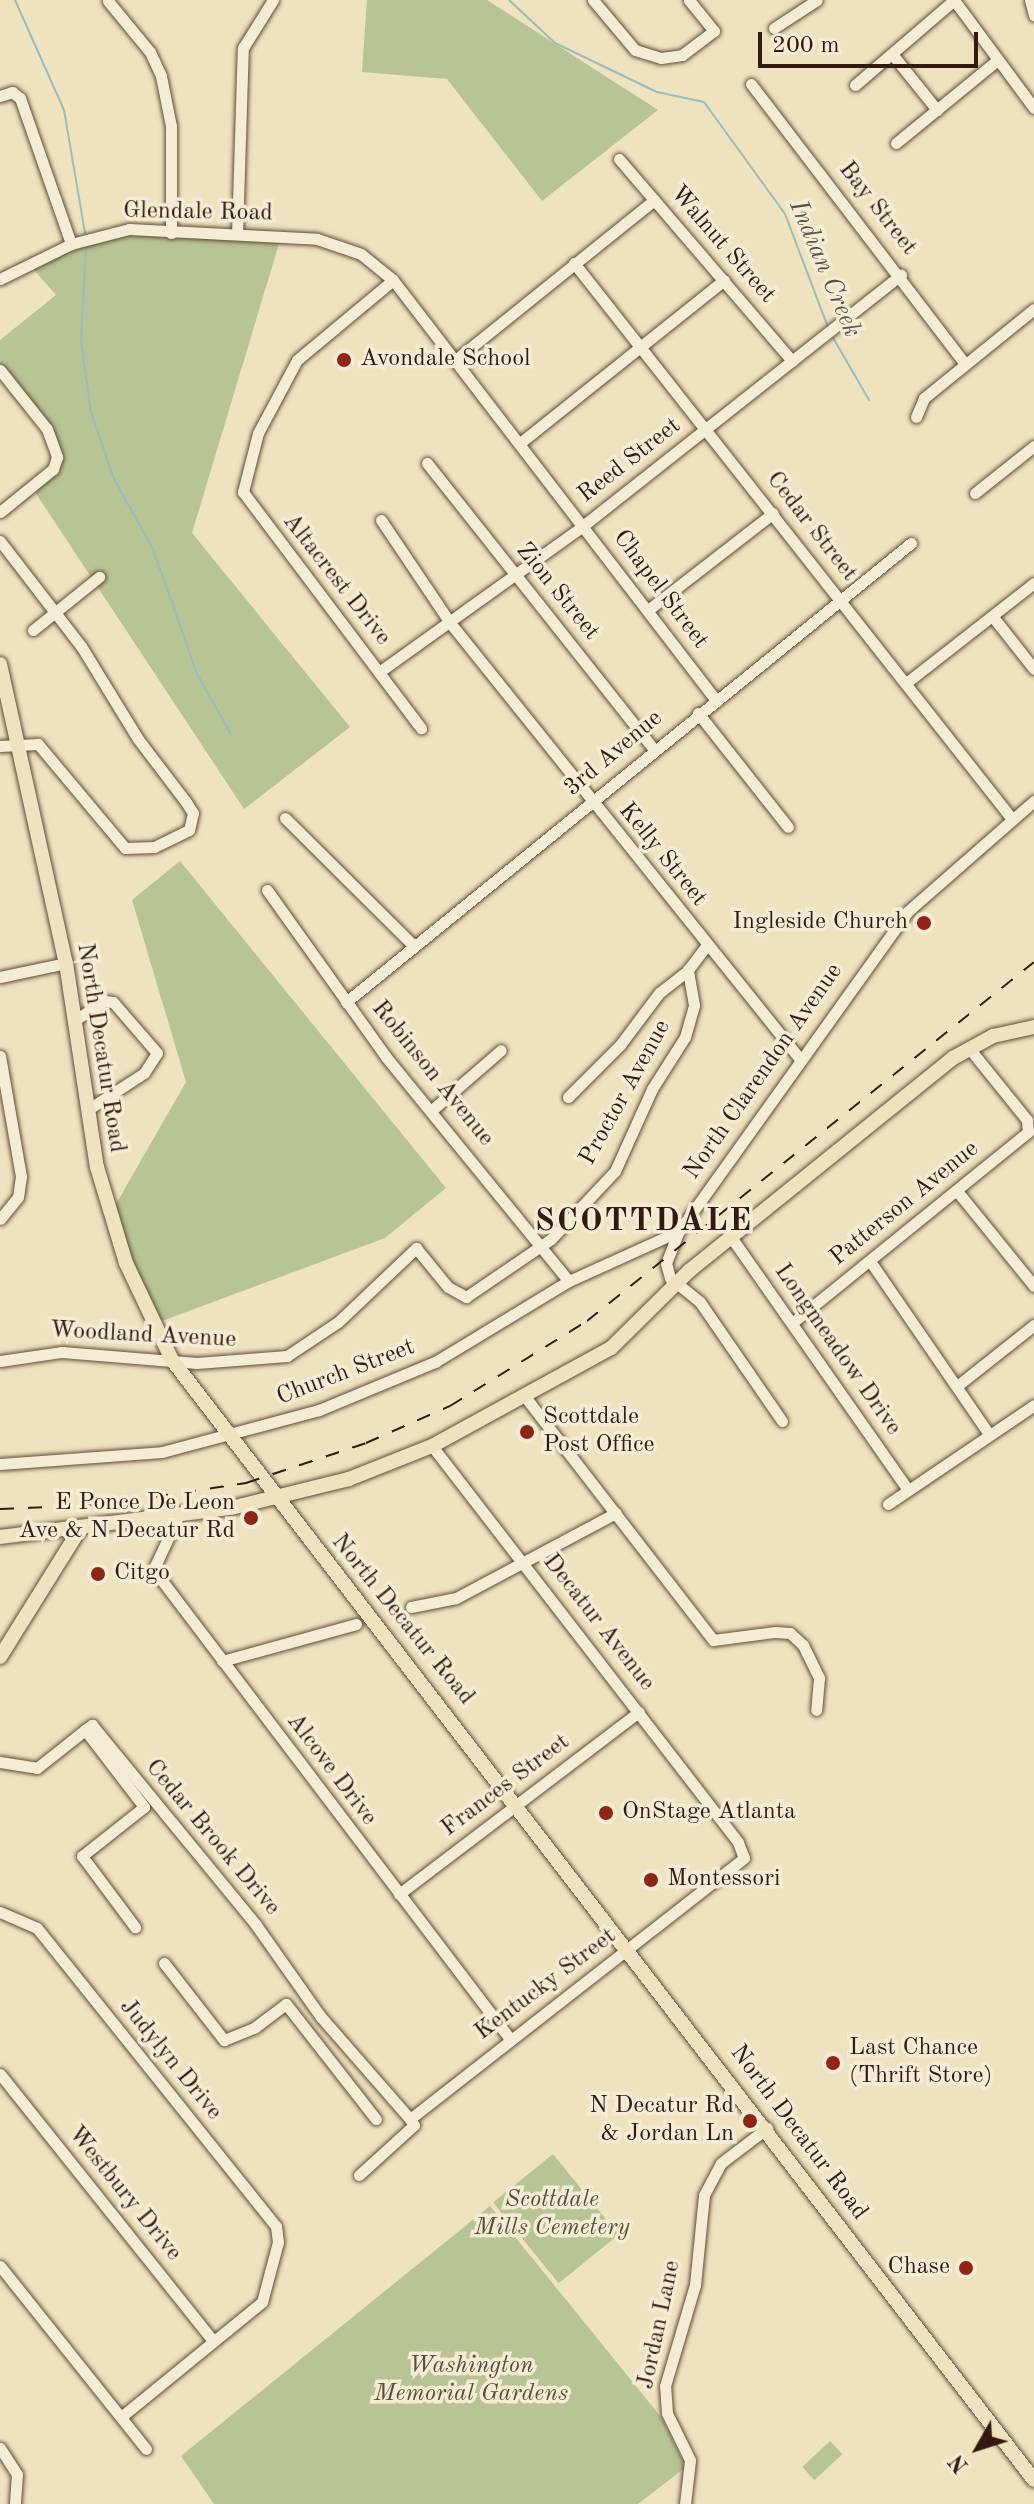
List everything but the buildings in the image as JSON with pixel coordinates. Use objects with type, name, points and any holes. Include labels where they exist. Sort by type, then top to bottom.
[{"type":"main road","name":"North Decatur Road","points":[[0,664],[66,963],[87,1110],[118,1241],[172,1360],[228,1439],[519,1805],[1034,2480]]},
{"type":"main road","points":[[0,1537],[78,1532],[177,1519],[276,1498],[384,1467],[432,1446],[526,1398],[611,1348],[676,1284],[731,1237],[969,1048],[1034,1027]]},
{"type":"main road","points":[[0,1657],[78,1532]]},
{"type":"street","points":[[237,234],[243,48],[273,0]]},
{"type":"street","points":[[593,0],[635,50],[661,58],[682,55],[714,31],[689,0]]},
{"type":"street","points":[[774,28],[817,0]]},
{"type":"street","points":[[855,85],[954,0],[995,62],[1034,108]]},
{"type":"street","points":[[1030,0],[1034,15]]},
{"type":"street","points":[[108,1],[150,52],[161,76],[171,126],[171,233]]},
{"type":"street","points":[[892,54],[937,110]]},
{"type":"street","points":[[896,143],[995,62]]},
{"type":"street","name":"Bay Street","points":[[751,84],[901,275],[964,363]]},
{"type":"street","points":[[0,96],[12,92],[20,98],[71,244]]},
{"type":"street","name":"Walnut Street","points":[[619,159],[792,361]]},
{"type":"street","points":[[454,361],[654,200]]},
{"type":"street","name":"Glendale Road","points":[[0,279],[71,244],[129,229],[317,239],[361,254],[393,280]]},
{"type":"street","name":"Cedar Street","points":[[574,263],[1012,819]]},
{"type":"street","name":"Reed Street","points":[[379,672],[451,624],[514,574],[584,525],[901,275]]},
{"type":"street","name":"Chapel Street","points":[[393,280],[715,699]]},
{"type":"street","name":"Altacrest Drive","points":[[393,280],[297,360],[252,450],[243,478],[252,508],[421,728]]},
{"type":"street","points":[[520,443],[724,280]]},
{"type":"street","points":[[916,417],[924,398],[1034,309]]},
{"type":"street","points":[[0,370],[47,429],[57,457],[53,469],[0,512]]},
{"type":"street","points":[[975,493],[1034,446]]},
{"type":"street","name":"Zion Street","points":[[427,463],[654,749]]},
{"type":"street","points":[[648,610],[773,513]]},
{"type":"street","name":"Kelly Street","points":[[381,520],[451,624],[590,802],[800,1059]]},
{"type":"street","points":[[0,541],[55,612],[193,813],[189,830],[138,850],[115,840],[38,744],[17,742],[0,746]]},
{"type":"street","name":"3rd Avenue","points":[[346,1002],[839,598],[911,543]]},
{"type":"street","points":[[33,630],[99,577]]},
{"type":"street","points":[[906,683],[1034,583]]},
{"type":"street","points":[[993,617],[1034,669]]},
{"type":"street","points":[[698,713],[788,827]]},
{"type":"street","name":"North Clarendon Avenue","points":[[676,1284],[666,1263],[679,1231],[907,912],[1034,801]]},
{"type":"street","points":[[285,818],[414,946]]},
{"type":"street","name":"Robinson Avenue","points":[[267,890],[346,1002],[569,1281]]},
{"type":"street","points":[[568,1097],[620,1045],[659,993],[688,970],[707,945]]},
{"type":"street","points":[[0,977],[66,963]]},
{"type":"street","name":"Proctor Avenue","points":[[461,1297],[542,1246],[615,1171],[652,1089],[685,1037],[694,1005],[688,970]]},
{"type":"street","points":[[75,1020],[99,1004],[113,1002],[156,1048],[149,1069],[87,1110]]},
{"type":"street","name":"Patterson Avenue","points":[[792,1323],[1028,1132],[1029,1123],[969,1048]]},
{"type":"street","points":[[432,1110],[501,1050]]},
{"type":"street","points":[[0,1056],[6,1124],[20,1189],[0,1219]]},
{"type":"street","points":[[957,1191],[1034,1286]]},
{"type":"street","name":"Church Street","points":[[0,1464],[105,1460],[228,1439],[407,1376],[569,1281],[679,1231]]},
{"type":"street","name":"Longmeadow Drive","points":[[731,1237],[907,1488]]},
{"type":"street","name":"Woodland Avenue","points":[[0,1361],[62,1352],[233,1364],[287,1356],[338,1322],[416,1248],[461,1297]]},
{"type":"street","points":[[870,1261],[988,1433]]},
{"type":"street","points":[[676,1284],[700,1302],[782,1421]]},
{"type":"street","points":[[957,1386],[1034,1325]]},
{"type":"street","points":[[526,1398],[713,1640],[775,1632],[790,1633],[803,1645],[819,1678],[816,1710]]},
{"type":"street","points":[[888,1504],[988,1433],[1034,1405]]},
{"type":"street","name":"Decatur Avenue","points":[[432,1446],[727,1827]]},
{"type":"street","points":[[411,1607],[456,1598],[616,1513]]},
{"type":"street","name":"Alcove Drive","points":[[177,1519],[155,1571],[510,2039]]},
{"type":"street","points":[[222,1661],[356,1624]]},
{"type":"street","name":"Frances Street","points":[[399,1894],[639,1712]]},
{"type":"street","name":"Cedar Brook Drive","points":[[0,1762],[37,1768],[85,1730],[410,2119]]},
{"type":"street","name":"Cedar Brook Drive","points":[[135,1927],[82,1856],[148,1805]]},
{"type":"street","name":"Kentucky Street","points":[[359,2175],[414,2125],[410,2119],[740,1863],[744,1853],[727,1827]]},
{"type":"street","name":"Judylyn Drive","points":[[0,1912],[37,1928],[276,2226],[274,2257],[262,2302],[121,2417]]},
{"type":"street","points":[[164,1963],[224,2040],[254,2028],[286,2004],[301,1988]]},
{"type":"street","points":[[286,2004],[376,2119]]},
{"type":"street","name":"Westbury Drive","points":[[0,2074],[213,2341]]},
{"type":"street","name":"Jordan Lane","points":[[685,2504],[690,2460],[667,2413],[665,2386],[695,2285],[704,2195],[721,2163],[767,2128]]},
{"type":"street","points":[[0,2266],[146,2449]]},
{"type":"street","points":[[0,2448],[17,2474],[15,2504]]},
{"type":"green space","points":[[367,0],[487,0],[658,110],[542,201],[447,79],[362,72]]},
{"type":"green space","points":[[136,229],[281,237],[192,533],[350,727],[244,809],[33,489],[56,462],[51,435],[0,367],[0,340],[56,295],[28,263]]},
{"type":"green space","points":[[180,861],[446,1188],[385,1238],[154,1324],[112,1211],[186,1082],[132,900]]},
{"type":"green space","name":"Scottdale Mills Cemetery","points":[[553,2154],[618,2235],[559,2283],[493,2202]]},
{"type":"green space","name":"Washington Memorial Gardens","points":[[490,2206],[661,2417],[686,2467],[638,2504],[214,2504],[181,2456]]},
{"type":"green space","points":[[830,2441],[842,2454],[814,2480],[802,2467]]},
{"type":"waterway","points":[[15,0],[64,110],[85,233]]},
{"type":"waterway","name":"Indian Creek","points":[[509,0],[555,43],[657,92],[704,102],[785,214],[828,327]]},
{"type":"waterway","points":[[86,245],[81,341],[91,412],[114,479],[153,549],[197,674],[231,734]]},
{"type":"waterway","name":"Indian Creek","points":[[832,336],[869,400]]},
{"type":"railway","points":[[0,1509],[99,1505],[246,1483],[366,1443],[450,1406],[587,1321],[1034,962]]},
{"type":"place","name":"Avondale School","points":[[344,360]]},
{"type":"place","name":"Ingleside Church","points":[[924,923]]},
{"type":"place","name":"Scottdale Post Office","points":[[527,1432]]},
{"type":"place","name":"E Ponce De Leon Ave & N Decatur Rd","points":[[251,1518]]},
{"type":"place","name":"Citgo","points":[[98,1574]]},
{"type":"place","name":"OnStage Atlanta","points":[[606,1813]]},
{"type":"place","name":"Montessori","points":[[651,1880]]},
{"type":"place","name":"Last Chance (Thrift Store)","points":[[833,2063]]},
{"type":"place","name":"N Decatur Rd & Jordan Ln","points":[[750,2121]]},
{"type":"place","name":"Chase","points":[[966,2268]]},
{"type":"district","name":"SCOTTDALE","points":[[644,1222]]}]
